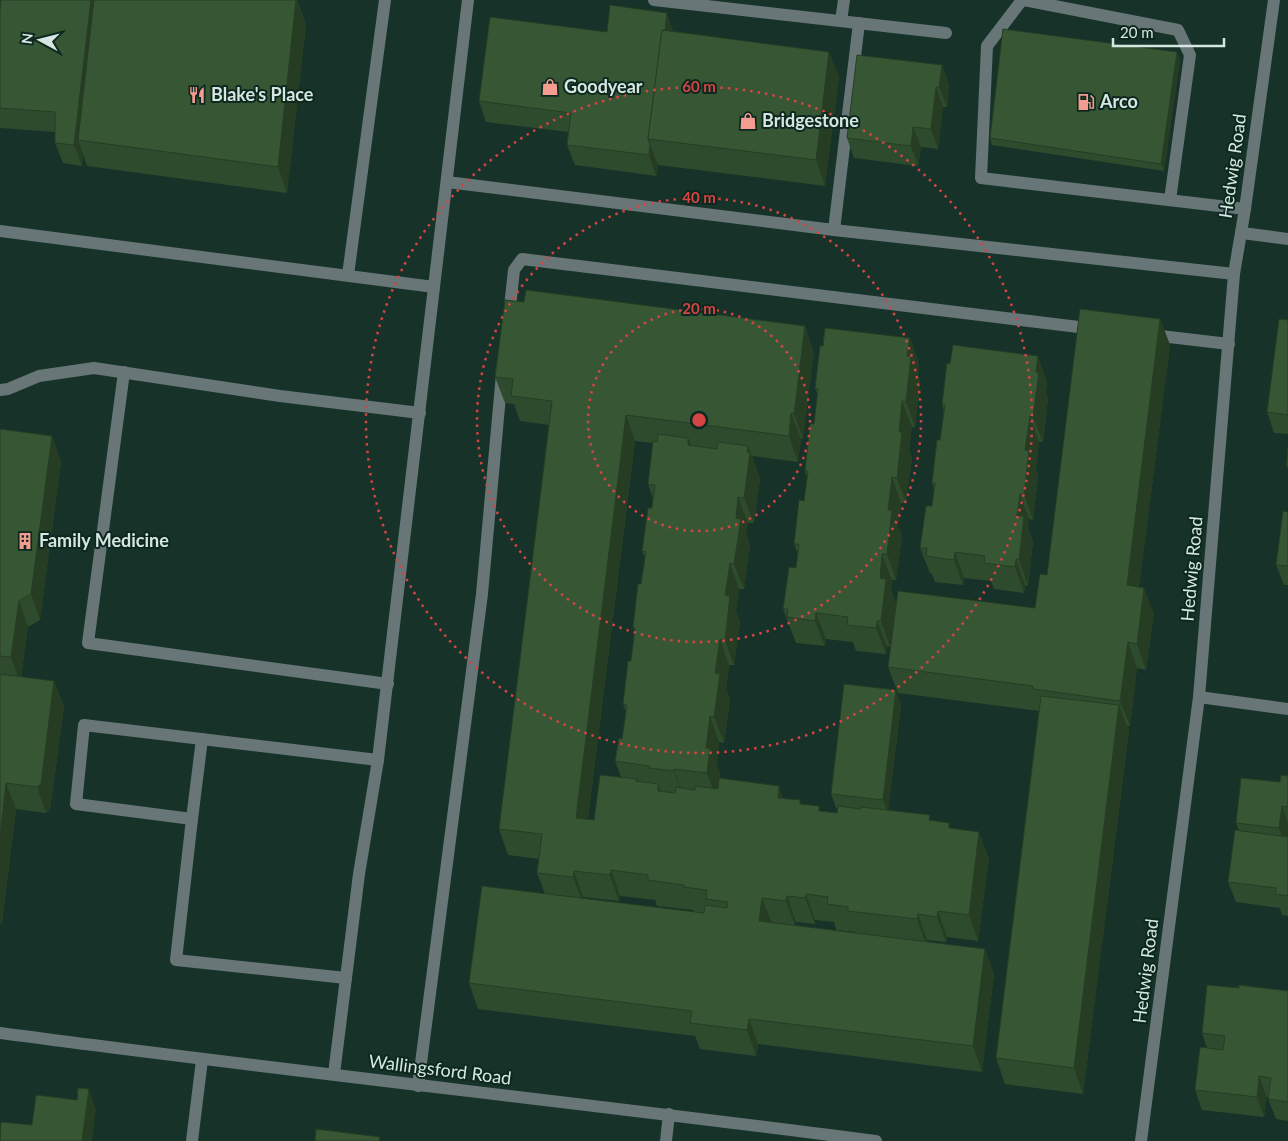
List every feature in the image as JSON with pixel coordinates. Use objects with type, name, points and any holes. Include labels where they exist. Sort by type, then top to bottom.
[{"type":"street","points":[[348,275],[385,0]]},
{"type":"street","points":[[334,1074],[359,874],[378,760],[388,684],[468,0]]},
{"type":"street","points":[[654,0],[693,2],[946,33]]},
{"type":"street","points":[[842,21],[844,0]]},
{"type":"street","points":[[1170,200],[1190,55],[1178,30],[1023,0],[987,46],[981,178],[1246,209]]},
{"type":"street","name":"Hedwig Road","points":[[1141,1141],[1199,697],[1234,274],[1246,209],[1274,0]]},
{"type":"street","points":[[834,230],[858,23]]},
{"type":"street","points":[[447,182],[834,230],[1234,274]]},
{"type":"street","points":[[0,231],[434,286]]},
{"type":"street","points":[[1242,233],[1288,239]]},
{"type":"street","points":[[507,327],[514,270],[522,259],[1109,331]]},
{"type":"street","points":[[1139,334],[1229,344]]},
{"type":"street","points":[[418,1086],[482,594],[503,365]]},
{"type":"street","points":[[0,390],[8,389],[39,376],[94,368],[280,396],[420,412]]},
{"type":"street","points":[[124,372],[88,644],[388,684]]},
{"type":"street","points":[[1199,697],[1288,708]]},
{"type":"street","points":[[192,819],[76,804],[84,725],[378,760]]},
{"type":"street","points":[[202,739],[176,960],[346,978]]},
{"type":"street","name":"Wallingsford Road","points":[[0,1033],[202,1060],[669,1114],[876,1141]]},
{"type":"street","points":[[192,1141],[202,1060]]},
{"type":"street","points":[[666,1141],[669,1114]]},
{"type":"building","points":[[1,0],[91,0],[74,145],[55,143],[55,112],[0,108]]},
{"type":"building","name":"Blake's Place","points":[[94,0],[296,0],[278,167],[78,140]]},
{"type":"building","points":[[610,5],[667,13],[665,30],[662,30],[648,139],[650,145],[649,155],[567,145],[571,113],[479,101],[490,17],[607,32]]},
{"type":"building","name":"Arco","points":[[1003,29],[1177,52],[1161,164],[990,138]]},
{"type":"building","name":"Bridgestone","points":[[662,30],[829,52],[816,160],[648,139]]},
{"type":"building","points":[[857,55],[942,65],[939,87],[936,87],[931,129],[913,127],[911,146],[847,138]]},
{"type":"building","points":[[526,290],[805,326],[794,414],[791,413],[789,436],[626,415],[576,818],[594,820],[600,775],[637,779],[636,781],[658,784],[658,791],[675,793],[676,787],[695,790],[695,786],[718,789],[719,778],[779,786],[778,798],[800,800],[800,804],[819,806],[819,811],[837,813],[838,806],[930,815],[929,820],[949,823],[949,828],[979,832],[969,915],[938,911],[937,917],[918,914],[917,919],[848,911],[848,907],[827,904],[828,897],[806,894],[805,898],[787,896],[786,901],[762,898],[759,921],[985,949],[973,1046],[749,1019],[747,1030],[690,1023],[692,1011],[469,983],[482,886],[704,913],[705,905],[727,908],[728,902],[706,899],[707,890],[648,880],[648,875],[611,870],[610,875],[574,871],[573,877],[537,873],[542,834],[499,829],[552,401],[511,396],[513,379],[495,377],[505,300],[524,302]]},
{"type":"building","points":[[1080,309],[1160,319],[1127,585],[1144,588],[1137,644],[1128,642],[1120,701],[1033,689],[1033,686],[888,667],[898,591],[1035,608],[1040,574],[1047,575]]},
{"type":"building","points":[[1279,319],[1288,320],[1288,415],[1267,412]]},
{"type":"building","points":[[825,328],[910,338],[907,356],[911,356],[906,402],[902,401],[899,432],[902,432],[897,478],[892,477],[888,510],[892,510],[887,554],[882,554],[880,578],[886,579],[881,621],[877,621],[876,628],[847,625],[848,617],[816,613],[815,621],[787,617],[788,609],[783,609],[789,567],[796,568],[799,544],[794,544],[799,500],[804,501],[808,472],[805,471],[810,424],[814,424],[818,389],[815,389],[820,346],[823,346]]},
{"type":"building","points":[[953,345],[1038,356],[1036,372],[1039,373],[1033,417],[1030,416],[1025,450],[1029,451],[1024,494],[1020,494],[1017,516],[1024,516],[1019,560],[1016,559],[1015,567],[984,563],[985,556],[955,552],[954,560],[926,556],[927,548],[920,548],[926,506],[932,506],[935,483],[932,483],[937,440],[940,440],[945,405],[942,404],[947,363],[950,364]]},
{"type":"building","name":"Family Medicine","points":[[0,429],[52,436],[31,594],[19,601],[11,657],[0,656]]},
{"type":"building","points":[[658,434],[688,438],[688,445],[717,449],[718,442],[748,446],[747,452],[750,453],[744,498],[738,497],[736,518],[741,519],[734,564],[730,563],[725,595],[730,596],[725,640],[720,639],[715,673],[720,674],[714,717],[710,716],[706,748],[710,749],[707,773],[649,768],[649,766],[615,761],[619,738],[622,739],[627,705],[623,704],[628,661],[631,661],[638,584],[641,584],[646,552],[642,551],[648,508],[652,508],[655,485],[648,484],[653,441],[657,442]]},
{"type":"building","points":[[1288,447],[1288,467],[1286,467]]},
{"type":"building","points":[[1283,511],[1288,512],[1288,566],[1276,565]]},
{"type":"building","points":[[0,674],[54,681],[41,784],[37,787],[6,783],[0,838]]},
{"type":"building","points":[[844,684],[896,690],[883,800],[831,794]]},
{"type":"building","points":[[1041,696],[1119,705],[1074,1068],[996,1058]]},
{"type":"building","points":[[1281,775],[1288,776],[1288,807],[1282,806],[1279,828],[1236,823],[1241,778],[1280,782]]},
{"type":"building","points":[[1235,830],[1288,837],[1288,896],[1275,894],[1276,888],[1228,882]]},
{"type":"building","points":[[1207,985],[1239,988],[1239,985],[1288,991],[1288,1102],[1268,1099],[1271,1078],[1259,1076],[1257,1097],[1195,1090],[1200,1047],[1223,1050],[1225,1036],[1202,1033]]},
{"type":"building","points":[[78,1088],[89,1089],[82,1141],[0,1141],[1,1122],[32,1125],[36,1095],[77,1100]]},
{"type":"building","points":[[316,1129],[380,1137],[379,1141],[315,1141]]},
{"type":"place","name":"Goodyear","points":[[550,87]]},
{"type":"place","name":"Blake's Place","points":[[197,95]]},
{"type":"place","name":"Arco","points":[[1086,102]]},
{"type":"place","name":"Bridgestone","points":[[748,121]]},
{"type":"place","name":"Family Medicine","points":[[25,541]]}]
